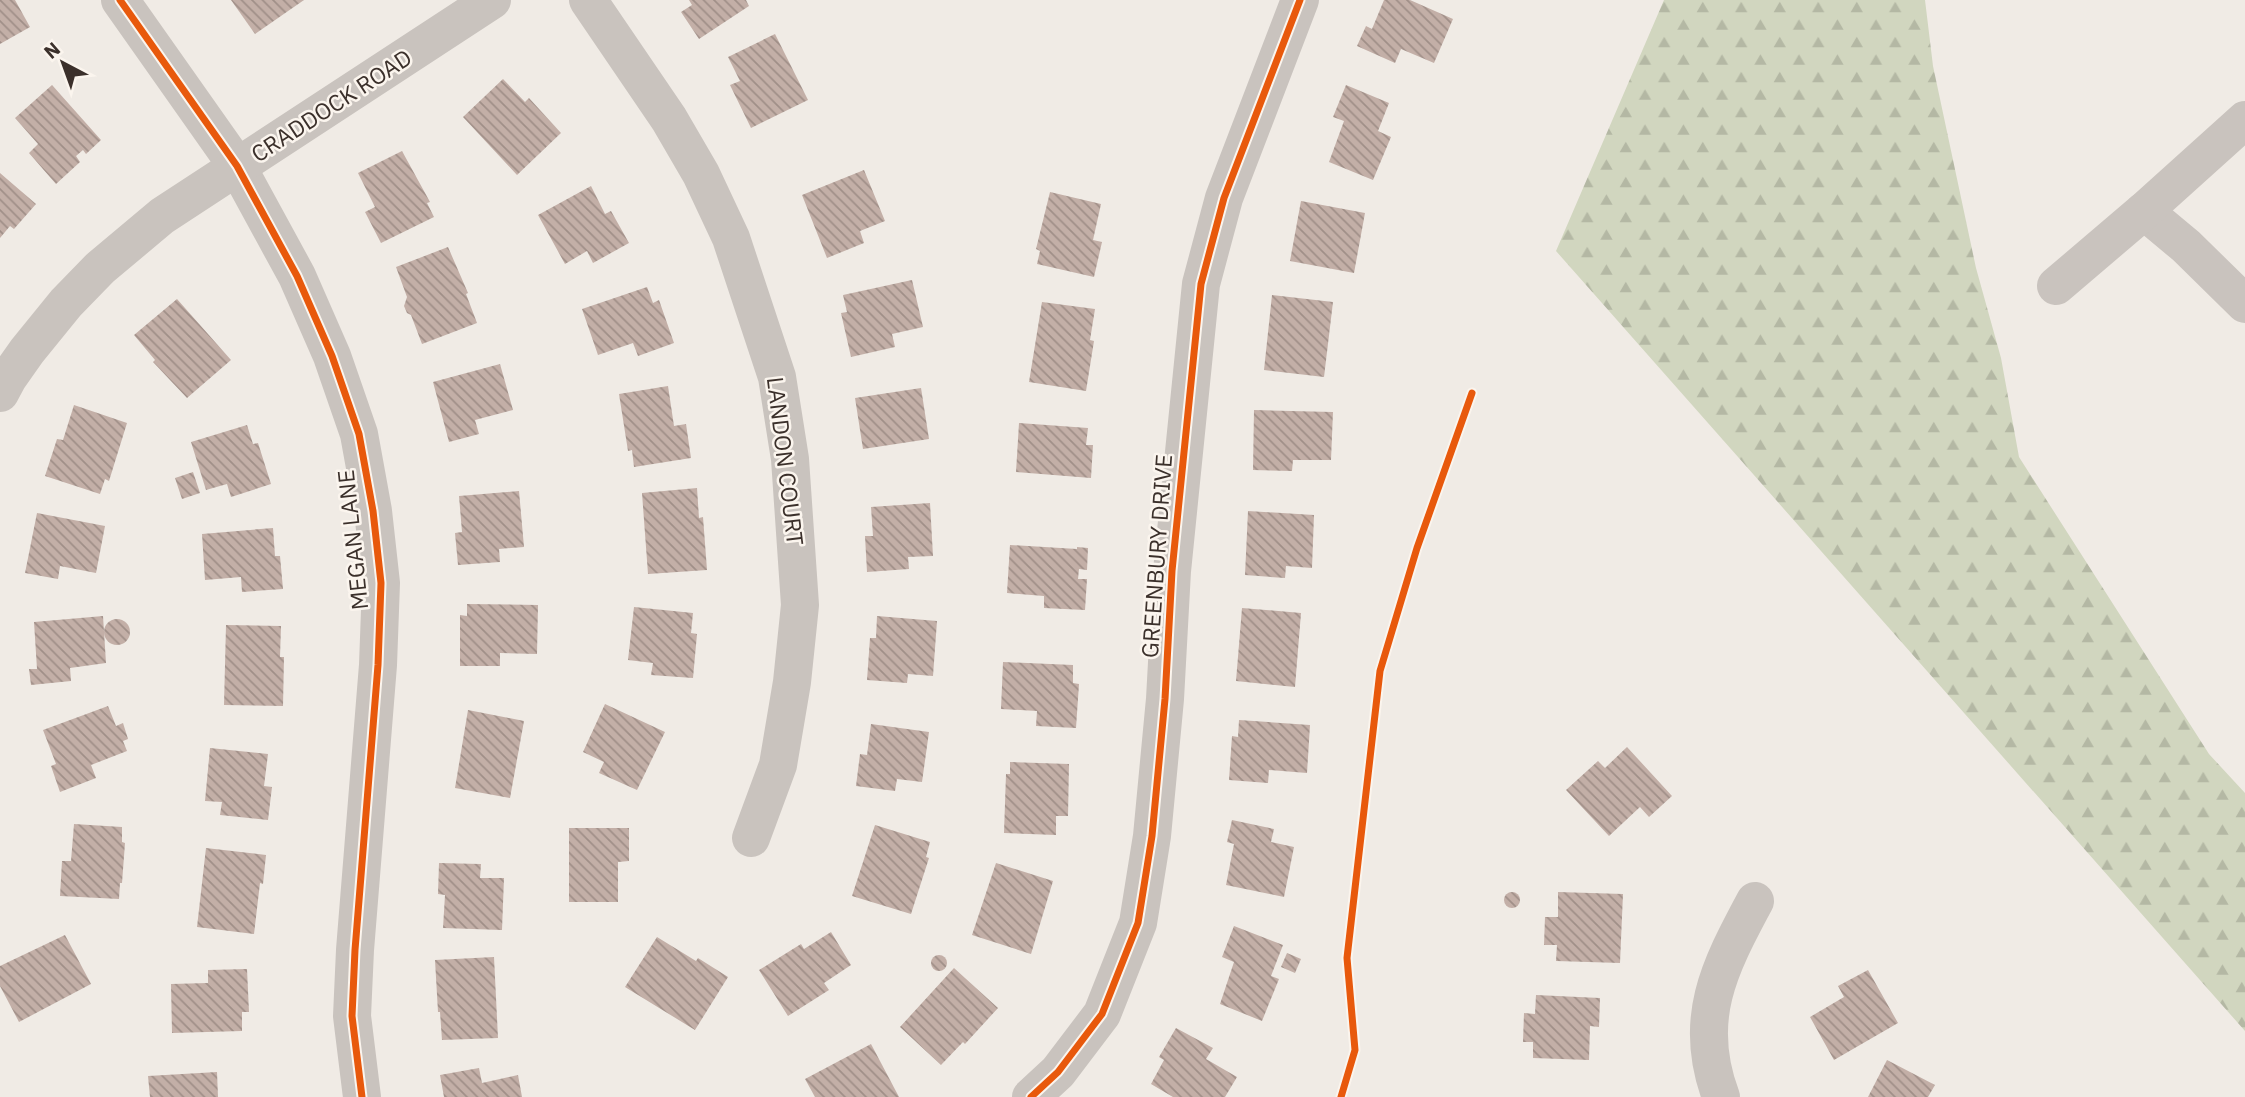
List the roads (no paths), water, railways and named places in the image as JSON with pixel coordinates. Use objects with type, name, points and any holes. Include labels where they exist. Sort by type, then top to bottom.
[{"type":"street","name":"MEGAN LANE","points":[[120,0],[237,166],[297,276],[332,356],[359,434],[373,511],[381,583],[378,665],[352,1016],[362,1097]]},
{"type":"street","name":"CRADDOCK ROAD","points":[[0,393],[27,351],[66,303],[100,268],[162,216],[492,0]]},
{"type":"street","name":"LANDON COURT","points":[[588,0],[669,119],[701,174],[731,239],[776,377],[790,459],[800,605],[792,682],[778,765],[751,838]]},
{"type":"street","name":"GREENBURY DRIVE","points":[[1031,1097],[1058,1072],[1102,1014],[1138,923],[1152,836],[1165,699],[1172,571],[1201,284],[1224,198],[1300,0]]},
{"type":"street","points":[[2056,286],[2245,120]]},
{"type":"street","points":[[2144,211],[2186,246],[2245,304]]},
{"type":"street","points":[[1721,1097],[1711,1061],[1709,1020],[1714,987],[1725,957],[1755,901]]}]
